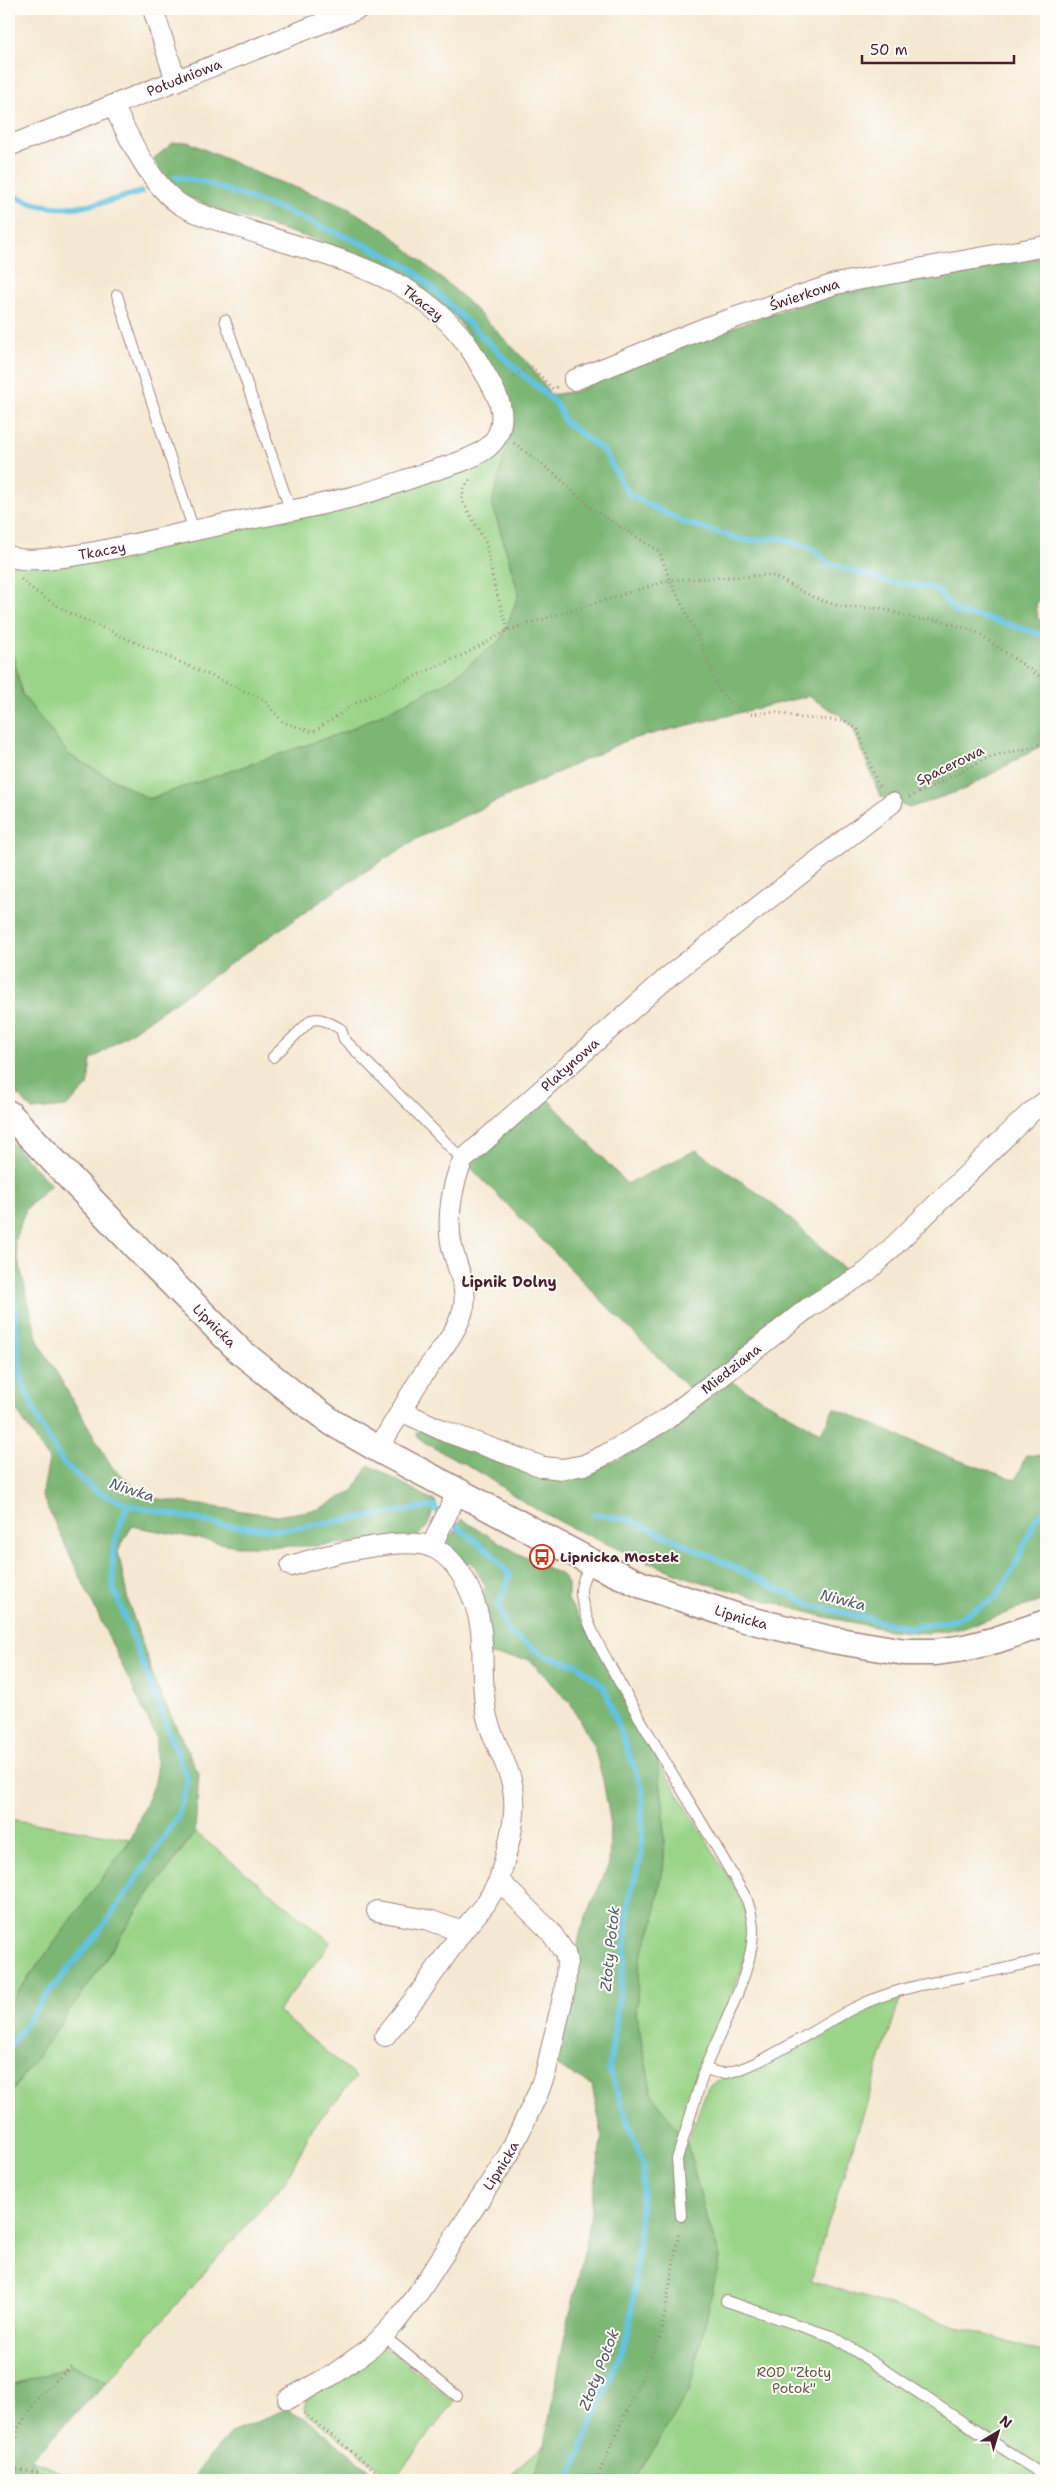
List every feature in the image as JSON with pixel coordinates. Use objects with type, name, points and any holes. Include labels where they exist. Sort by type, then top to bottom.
[{"type":"street","points":[[153,9],[176,81]]},
{"type":"street","name":"Południowa","points":[[9,146],[358,9]]},
{"type":"street","name":"Tkaczy","points":[[11,564],[14,559],[34,560],[139,544],[291,512],[355,496],[444,466],[486,449],[500,432],[500,406],[496,394],[469,347],[442,315],[407,288],[358,264],[257,234],[181,205],[162,188],[126,132],[114,105]]},
{"type":"street","name":"Świerkowa","points":[[574,380],[710,326],[835,284],[1046,246]]},
{"type":"street","name":"Platynowa","points":[[463,1160],[669,976],[892,803]]},
{"type":"street","name":"Miedziana","points":[[400,1411],[444,1431],[543,1467],[563,1469],[577,1466],[608,1454],[667,1419],[808,1308],[868,1271],[1030,1113],[1046,1101]]},
{"type":"street","name":"Lipnicka","points":[[9,1114],[141,1252],[241,1352],[296,1396],[453,1500],[642,1585],[742,1618],[833,1640],[905,1652],[936,1652],[964,1648],[996,1640],[1046,1623]]},
{"type":"street","points":[[378,1449],[424,1373],[447,1343],[459,1321],[464,1304],[450,1242],[450,1214],[459,1170],[463,1160]]},
{"type":"street","points":[[433,1541],[453,1500]]},
{"type":"street","points":[[291,1566],[373,1545],[433,1541]]},
{"type":"street","points":[[385,2036],[422,1991],[462,1932],[486,1903],[499,1881],[514,1816],[515,1800],[512,1784],[487,1716],[480,1628],[470,1592],[456,1568],[433,1541]]},
{"type":"street","name":"Lipnicka","points":[[293,2397],[334,2374],[384,2336],[419,2292],[508,2154],[531,2109],[546,2070],[565,1988],[567,1962],[565,1953],[550,1931],[499,1881]]},
{"type":"street","points":[[377,1911],[429,1920],[462,1932]]},
{"type":"lane","points":[[117,295],[194,531]]},
{"type":"lane","points":[[225,320],[291,512]]},
{"type":"lane","points":[[273,1056],[311,1020],[318,1018],[341,1029],[344,1038],[463,1160]]},
{"type":"lane","points":[[591,1562],[580,1592],[583,1606],[606,1656],[645,1729],[743,1892],[751,1914],[753,1928],[749,1958],[705,2068],[677,2159],[681,2216]]},
{"type":"lane","points":[[705,2068],[725,2073],[740,2068],[854,2008],[904,1987],[1046,1958]]},
{"type":"lane","points":[[726,2301],[834,2337],[1046,2477]]},
{"type":"lane","points":[[384,2336],[457,2396]]},
{"type":"path","points":[[517,376],[531,366],[553,388],[574,380]]},
{"type":"path","points":[[500,432],[556,474],[592,510],[659,551],[670,580],[699,639],[720,692],[735,707],[751,714],[776,712],[802,718],[845,721],[858,730],[877,782],[892,803]]},
{"type":"path","points":[[486,449],[480,468],[464,488],[462,500],[476,522],[486,543],[494,584],[508,630]]},
{"type":"path","points":[[11,564],[33,590],[67,612],[263,699],[283,722],[313,732],[356,702],[465,654],[508,630],[670,580],[771,575],[815,598],[842,607],[880,608],[916,619],[939,620],[975,631],[1046,681]]},
{"type":"path","name":"Spacerowa","points":[[892,803],[934,787],[988,758],[1037,746],[1046,741]]},
{"type":"path","points":[[596,2480],[661,2335],[681,2216]]},
{"type":"path","points":[[51,2480],[39,2473],[10,2470],[18,2428],[40,2395],[73,2365]]},
{"type":"path","points":[[293,2397],[298,2408],[308,2419],[387,2480]]},
{"type":"green space","points":[[188,142],[266,177],[339,203],[385,230],[463,297],[529,364],[551,395],[576,391],[673,349],[766,315],[834,295],[1046,255],[1046,596],[1036,604],[1038,619],[1046,623],[1046,743],[965,789],[909,808],[880,796],[853,728],[843,717],[808,696],[627,740],[420,837],[347,883],[91,1060],[88,1086],[66,1107],[32,1110],[9,1085],[9,638],[22,694],[69,755],[149,799],[347,731],[447,682],[501,640],[519,594],[492,503],[514,420],[508,398],[456,317],[414,283],[369,259],[314,239],[228,214],[185,196],[169,183],[153,159],[173,143]]},
{"type":"green space","points":[[508,443],[492,503],[519,594],[501,640],[447,682],[347,731],[149,799],[69,755],[22,694],[9,638],[9,565],[486,458]]},
{"type":"green space","points":[[545,1096],[627,1184],[696,1150],[776,1206],[849,1273],[690,1390],[469,1166]]},
{"type":"green space","points":[[9,1140],[51,1185],[26,1209],[14,1242],[38,1341],[112,1467],[145,1497],[277,1516],[319,1509],[353,1491],[369,1465],[436,1502],[427,1527],[417,1536],[314,1546],[237,1546],[132,1526],[118,1551],[128,1601],[156,1685],[199,1774],[195,1832],[139,1908],[100,1968],[9,2096],[9,2004],[131,1839],[156,1778],[156,1737],[42,1496],[49,1460],[12,1403],[9,1393]]},
{"type":"green space","points":[[730,1381],[821,1433],[834,1408],[946,1456],[1016,1480],[1026,1455],[1046,1456],[1046,1599],[964,1628],[927,1633],[890,1630],[821,1616],[691,1579],[576,1530],[527,1504],[476,1470],[420,1440],[416,1433],[420,1430],[537,1476],[562,1480],[583,1476],[643,1447],[674,1426]]},
{"type":"green space","points":[[461,1519],[519,1554],[562,1575],[568,1584],[568,1600],[585,1626],[657,1759],[664,1811],[664,1863],[653,1925],[640,1959],[636,2013],[652,2094],[687,2143],[704,2209],[720,2258],[689,2392],[634,2480],[533,2480],[544,2445],[564,2340],[587,2240],[602,2135],[592,2085],[553,2064],[581,1929],[609,1864],[610,1819],[603,1780],[594,1747],[571,1704],[529,1659],[487,1655],[477,1596],[486,1587],[472,1562],[463,1566],[449,1551],[446,1532],[452,1535]]},
{"type":"green space","points":[[657,1759],[733,1884],[747,1914],[749,1941],[741,1971],[699,2073],[679,2132],[652,2095],[636,2013],[640,1959],[653,1925],[664,1863],[664,1811]]},
{"type":"green space","points":[[9,1819],[131,1839],[9,2004]]},
{"type":"green space","points":[[195,1832],[331,1942],[278,2011],[356,2077],[313,2127],[285,2182],[107,2382],[73,2365],[9,2387],[9,2096],[100,1968],[139,1908]]},
{"type":"green space","name":"ROD \"Złoty Potok\"","points":[[902,1993],[810,2280],[1046,2354],[1046,2480],[634,2480],[689,2392],[720,2258],[704,2209],[687,2143],[707,2089],[717,2081],[776,2057],[822,2029]]},
{"type":"green space","points":[[382,2348],[391,2350],[454,2402],[394,2479],[308,2415],[304,2408],[308,2395]]},
{"type":"green space","points":[[73,2365],[107,2382],[31,2459],[43,2480],[9,2480],[9,2387]]},
{"type":"green space","points":[[286,2409],[307,2419],[381,2480],[192,2480],[199,2469],[231,2433]]},
{"type":"green space","points":[[544,2445],[533,2480],[504,2480]]},
{"type":"green space","points":[[31,2459],[78,2480],[43,2480]]},
{"type":"waterway","points":[[176,177],[204,182],[281,209],[370,247],[411,268],[513,366],[556,403],[565,422],[604,451],[628,494],[683,522],[746,541],[780,538],[814,549],[827,563],[889,582],[935,588],[957,613],[986,618],[1037,633],[1046,638]]},
{"type":"waterway","points":[[9,192],[25,200],[57,207],[91,205],[141,192]]},
{"type":"waterway","name":"Niwka","points":[[9,1237],[21,1379],[40,1424],[64,1464],[96,1491],[128,1505],[161,1512],[223,1525],[280,1530],[435,1506]]},
{"type":"waterway","points":[[9,2047],[48,1993],[96,1936],[131,1887],[178,1816],[188,1781],[114,1589],[114,1546],[119,1526],[128,1505]]},
{"type":"waterway","name":"Złoty Potok","points":[[432,1507],[491,1553],[510,1576],[498,1606],[509,1632],[545,1656],[578,1665],[604,1687],[642,1789],[642,1852],[629,1899],[624,1962],[609,2069],[644,2167],[637,2262],[629,2331],[569,2480]]},
{"type":"waterway","name":"Niwka","points":[[594,1514],[630,1520],[715,1558],[811,1605],[908,1628],[955,1620],[996,1598],[1016,1564],[1036,1518],[1046,1511]]},
{"type":"place","name":"Lipnicka Mostek","points":[[542,1557]]},
{"type":"district","name":"Lipnik Dolny","points":[[509,1282]]}]
